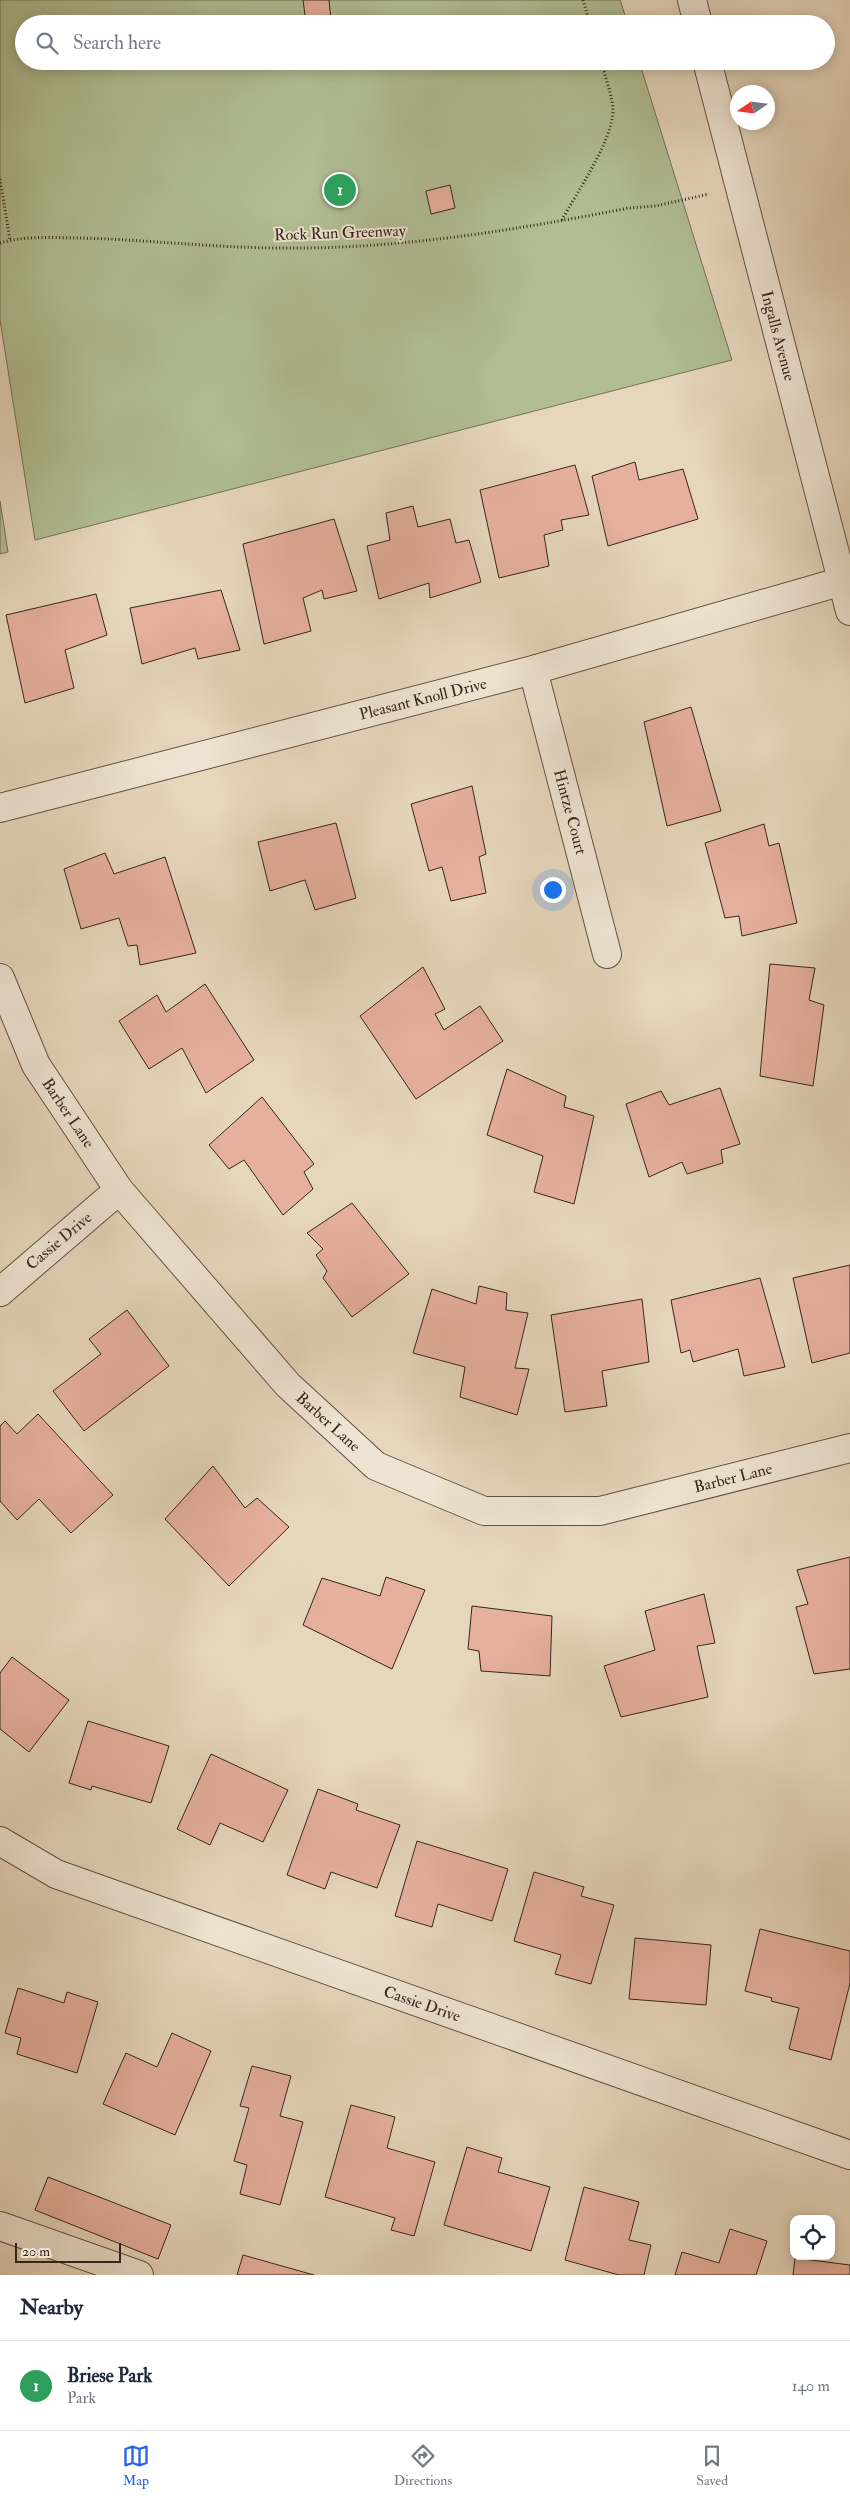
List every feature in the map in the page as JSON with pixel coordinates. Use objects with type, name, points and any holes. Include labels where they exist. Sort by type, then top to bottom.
[{"type":"street","points":[[692,0],[696,15]]},
{"type":"street","name":"Ingalls Avenue","points":[[709,70],[846,579],[850,610]]},
{"type":"street","name":"Pleasant Knoll Drive","points":[[0,808],[533,670],[846,579]]},
{"type":"street","name":"Hintze Court","points":[[533,670],[607,954]]},
{"type":"street","name":"Barber Lane","points":[[0,978],[36,1065],[119,1190],[288,1385],[376,1466],[484,1511],[600,1512],[850,1448]]},
{"type":"street","name":"Cassie Drive","points":[[0,1292],[119,1190]]},
{"type":"street","name":"Cassie Drive","points":[[0,1841],[56,1874],[850,2155]]},
{"type":"street","points":[[0,2226],[139,2275]]},
{"type":"path","points":[[583,0],[587,15]]},
{"type":"path","points":[[561,221],[606,139],[612,122],[611,95],[604,70]]},
{"type":"path","points":[[0,179],[10,240]]},
{"type":"path","name":"Rock Run Greenway","points":[[0,243],[10,240],[54,238],[282,248],[340,248],[453,238],[678,201]]},
{"type":"green space","points":[[0,0],[620,0],[625,15],[15,15],[15,70],[642,70],[732,360],[35,540],[0,320]]},
{"type":"green space","points":[[0,501],[8,552],[0,554]]},
{"type":"building","points":[[303,0],[329,0],[330,15],[305,15]]},
{"type":"building","points":[[450,185],[455,208],[431,214],[426,191]]},
{"type":"building","points":[[635,462],[639,480],[683,469],[698,519],[608,546],[592,476]]},
{"type":"building","points":[[575,465],[589,515],[561,520],[563,530],[544,535],[549,566],[499,578],[480,490]]},
{"type":"building","points":[[413,506],[418,527],[450,519],[456,543],[469,540],[481,582],[430,598],[429,583],[379,599],[367,546],[390,540],[386,513]]},
{"type":"building","points":[[334,519],[357,591],[324,599],[322,590],[303,598],[311,631],[264,644],[243,544]]},
{"type":"building","points":[[221,590],[240,650],[198,659],[195,648],[142,664],[130,608]]},
{"type":"building","points":[[96,594],[107,635],[65,650],[74,688],[25,703],[6,615]]},
{"type":"building","points":[[691,707],[721,811],[667,826],[644,722]]},
{"type":"building","points":[[472,786],[486,854],[479,857],[486,893],[451,901],[442,867],[429,871],[411,804]]},
{"type":"building","points":[[336,823],[356,898],[315,910],[305,880],[270,891],[258,842]]},
{"type":"building","points":[[764,824],[769,846],[779,843],[797,923],[742,936],[739,916],[725,918],[705,843]]},
{"type":"building","points":[[105,853],[114,874],[165,857],[196,953],[140,965],[137,945],[128,946],[119,918],[81,929],[64,869]]},
{"type":"building","points":[[770,964],[815,968],[809,1000],[824,1005],[813,1086],[760,1076]]},
{"type":"building","points":[[423,967],[445,1009],[435,1014],[444,1030],[480,1006],[503,1041],[416,1099],[360,1016]]},
{"type":"building","points":[[205,984],[254,1060],[206,1093],[182,1048],[149,1069],[119,1021],[157,995],[166,1012]]},
{"type":"building","points":[[507,1069],[566,1096],[564,1107],[594,1116],[574,1204],[534,1192],[543,1156],[487,1135]]},
{"type":"building","points":[[720,1088],[740,1144],[721,1150],[723,1163],[687,1174],[682,1162],[649,1177],[626,1104],[661,1091],[669,1105]]},
{"type":"building","points":[[262,1097],[314,1164],[304,1172],[313,1189],[283,1215],[244,1160],[229,1169],[209,1145]]},
{"type":"building","points":[[352,1203],[409,1274],[352,1317],[323,1278],[327,1271],[316,1255],[323,1249],[307,1233]]},
{"type":"building","points":[[850,1265],[850,1353],[812,1363],[793,1278]]},
{"type":"building","points":[[760,1278],[785,1367],[744,1376],[738,1349],[693,1362],[690,1350],[681,1353],[671,1300]]},
{"type":"building","points":[[479,1286],[507,1293],[506,1310],[528,1313],[515,1368],[529,1369],[517,1415],[460,1397],[465,1367],[413,1353],[432,1289],[476,1304]]},
{"type":"building","points":[[642,1299],[649,1362],[602,1371],[607,1406],[565,1412],[551,1315]]},
{"type":"building","points":[[127,1310],[169,1366],[84,1431],[53,1391],[101,1354],[89,1339]]},
{"type":"building","points":[[38,1414],[113,1495],[71,1533],[39,1499],[17,1520],[0,1501],[0,1426],[5,1421],[17,1434]]},
{"type":"building","points":[[213,1466],[245,1508],[257,1498],[289,1527],[229,1586],[165,1519]]},
{"type":"building","points":[[850,1557],[850,1669],[814,1674],[796,1607],[808,1604],[797,1570]]},
{"type":"building","points":[[386,1577],[425,1590],[392,1669],[303,1625],[322,1578],[380,1596]]},
{"type":"building","points":[[704,1594],[715,1643],[697,1646],[708,1697],[621,1717],[604,1666],[655,1650],[645,1611]]},
{"type":"building","points":[[472,1606],[552,1616],[550,1676],[481,1671],[479,1651],[468,1649]]},
{"type":"building","points":[[12,1657],[69,1700],[29,1752],[0,1729],[0,1673]]},
{"type":"building","points":[[88,1721],[169,1746],[151,1803],[92,1786],[91,1790],[69,1783]]},
{"type":"building","points":[[211,1754],[288,1790],[263,1842],[220,1823],[210,1845],[177,1829]]},
{"type":"building","points":[[318,1789],[358,1804],[356,1810],[400,1825],[377,1888],[331,1872],[325,1889],[287,1875]]},
{"type":"building","points":[[417,1841],[508,1869],[492,1921],[438,1904],[432,1927],[395,1916]]},
{"type":"building","points":[[534,1872],[584,1887],[581,1896],[614,1905],[591,1984],[555,1974],[561,1955],[514,1941]]},
{"type":"building","points":[[760,1929],[850,1951],[850,1983],[831,2060],[789,2049],[799,2008],[771,2001],[772,1998],[745,1991]]},
{"type":"building","points":[[635,1938],[711,1945],[706,2005],[629,1999]]},
{"type":"building","points":[[18,1988],[64,2003],[67,1992],[98,2002],[77,2073],[17,2054],[21,2038],[5,2033]]},
{"type":"building","points":[[172,2033],[211,2051],[175,2135],[103,2104],[126,2053],[157,2067]]},
{"type":"building","points":[[252,2066],[291,2076],[280,2116],[303,2122],[280,2205],[240,2194],[247,2165],[234,2161],[249,2108],[240,2106]]},
{"type":"building","points":[[351,2105],[395,2117],[387,2148],[435,2162],[414,2236],[391,2230],[395,2218],[325,2197]]},
{"type":"building","points":[[467,2147],[502,2158],[498,2172],[550,2187],[531,2251],[444,2225]]},
{"type":"building","points":[[48,2177],[171,2225],[158,2259],[35,2210]]},
{"type":"building","points":[[584,2187],[639,2202],[629,2240],[651,2245],[644,2275],[619,2275],[565,2260]]},
{"type":"building","points":[[730,2229],[767,2241],[756,2275],[675,2275],[682,2252],[719,2263]]},
{"type":"building","points":[[243,2255],[314,2275],[237,2275]]},
{"type":"building","points":[[795,2260],[850,2265],[850,2275],[793,2275]]},
{"type":"place","name":"Briese Park","points":[[340,190]]}]
